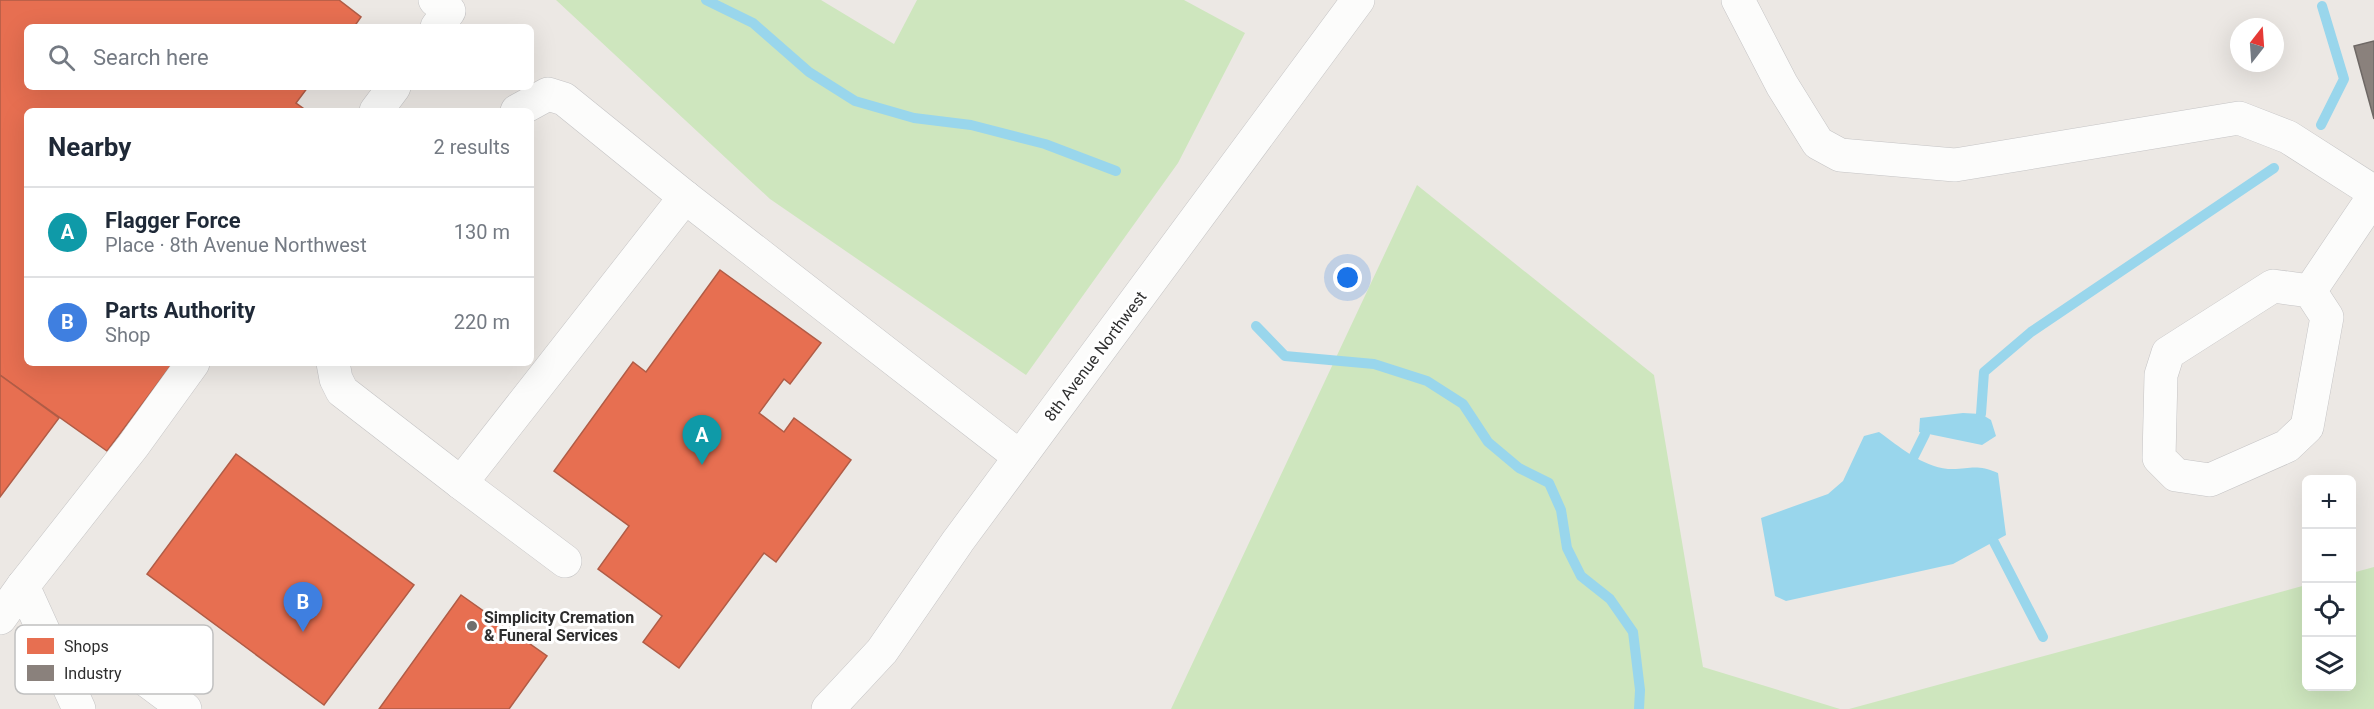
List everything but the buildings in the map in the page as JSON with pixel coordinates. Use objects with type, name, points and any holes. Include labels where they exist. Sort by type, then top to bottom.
[{"type":"street","points":[[435,0],[449,11],[439,24]]},
{"type":"street","name":"8th Avenue Northwest","points":[[828,709],[882,651],[1020,457],[1358,0]]},
{"type":"street","points":[[1738,0],[1782,85],[1818,143],[1840,154],[1955,165],[2239,118],[2288,137],[2374,194],[2310,291]]},
{"type":"street","points":[[378,108],[392,90]]},
{"type":"street","points":[[522,108],[548,94],[564,99],[684,197],[1020,457]]},
{"type":"street","points":[[461,483],[684,197]]},
{"type":"street","points":[[2274,286],[2310,291],[2327,317],[2307,427],[2287,446],[2211,480],[2176,475],[2160,458],[2161,375],[2169,354],[2274,286]]},
{"type":"street","points":[[0,618],[133,446],[191,366]]},
{"type":"street","points":[[334,366],[336,379],[342,391],[565,561]]},
{"type":"street","points":[[23,586],[40,625]]},
{"type":"street","points":[[72,694],[79,709]]},
{"type":"street","points":[[165,694],[185,709]]},
{"type":"green space","points":[[556,0],[821,0],[894,44],[917,0],[1184,0],[1245,33],[1178,163],[1026,375],[770,199]]},
{"type":"green space","points":[[1417,185],[1654,375],[1703,667],[1840,709],[1171,709]]},
{"type":"green space","points":[[2374,567],[2374,709],[1849,709],[2302,586],[2302,691],[2356,691],[2356,572]]},
{"type":"water","points":[[1963,413],[1981,414],[1991,420],[1996,436],[1982,445],[1919,432],[1920,418]]},
{"type":"water","points":[[1879,432],[1911,455],[1929,464],[1948,469],[1983,468],[1998,473],[2006,535],[1953,564],[1786,601],[1775,596],[1761,518],[1828,494],[1843,481],[1864,436]]},
{"type":"waterway","points":[[706,0],[753,23],[809,72],[855,101],[914,118],[971,125],[1045,144],[1116,171]]},
{"type":"waterway","points":[[2321,125],[2344,79],[2322,6]]},
{"type":"waterway","points":[[1981,414],[1984,372],[2031,332],[2274,168]]},
{"type":"waterway","points":[[1256,326],[1285,356],[1374,364],[1427,381],[1463,404],[1488,442],[1519,468],[1549,483],[1561,510],[1567,548],[1581,576],[1610,599],[1633,632],[1640,690],[1639,709]]},
{"type":"waterway","points":[[1914,456],[1925,434]]},
{"type":"waterway","points":[[1994,542],[2043,637]]},
{"type":"place","name":"Flagger Force","points":[[702,465]]},
{"type":"place","name":"Simplicity Cremation & Funeral Services","points":[[472,626]]},
{"type":"place","name":"Parts Authority","points":[[303,632]]}]
